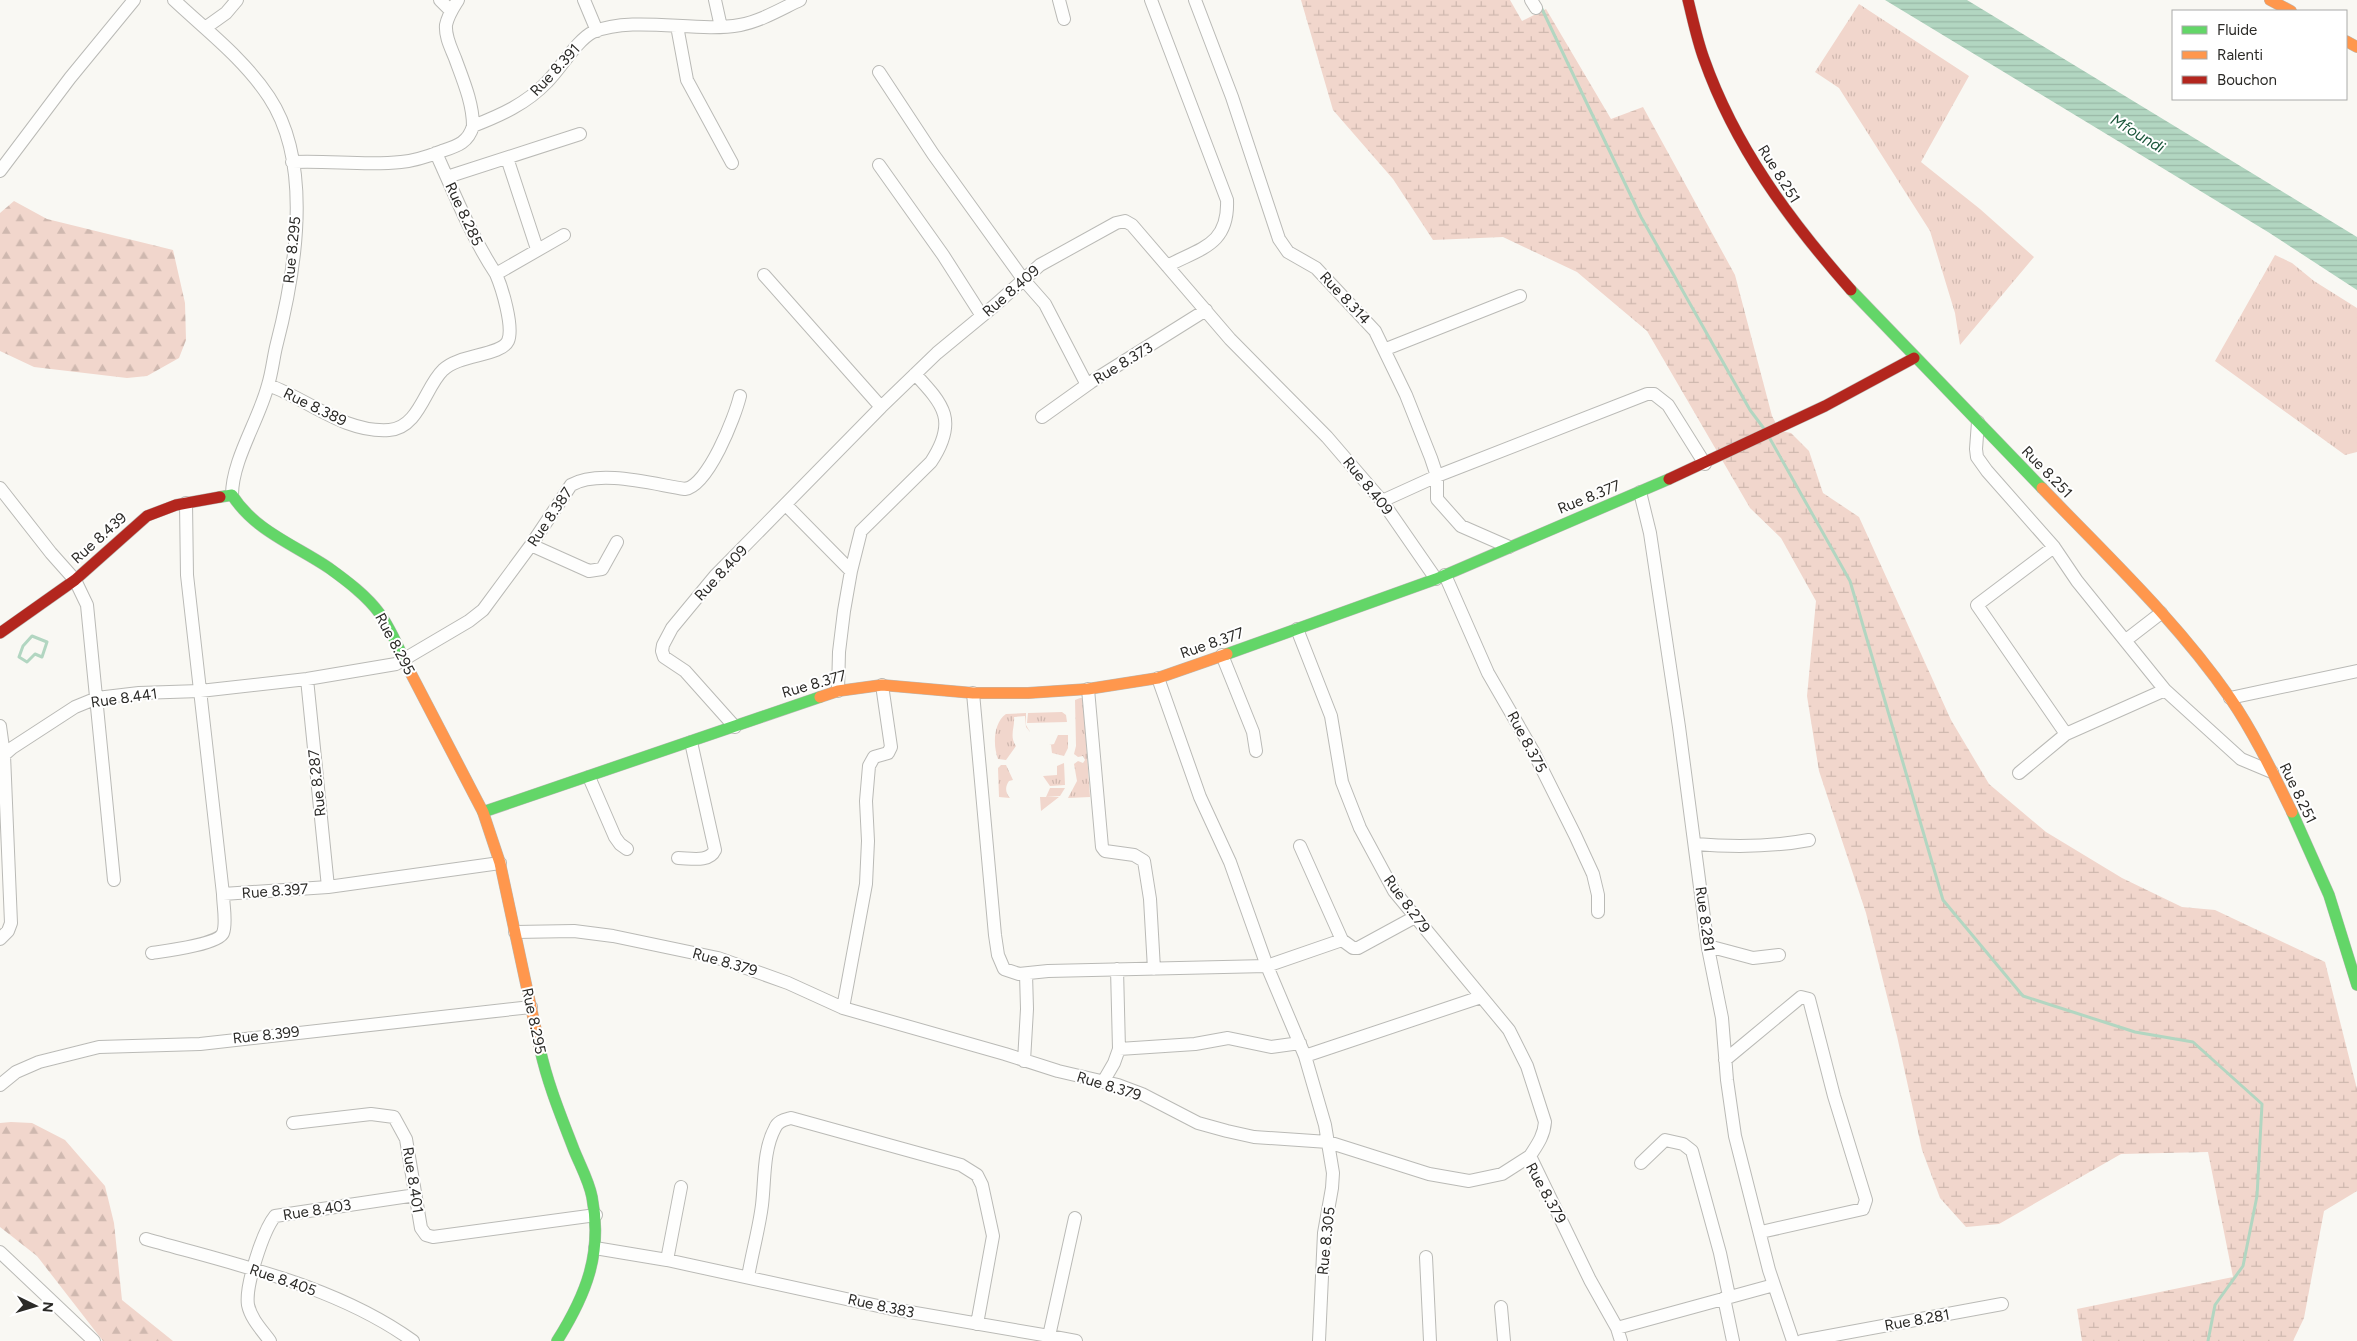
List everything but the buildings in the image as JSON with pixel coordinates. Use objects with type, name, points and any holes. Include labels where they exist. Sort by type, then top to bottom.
[{"type":"main road","name":"Rue 8.251","points":[[1688,0],[1696,39],[1709,74],[1751,159],[1775,199],[1838,278],[2135,583],[2230,698],[2272,772],[2319,871],[2357,985]]},
{"type":"main road","points":[[2270,0],[2289,10]]},
{"type":"main road","name":"Rue 8.377","points":[[483,812],[838,691],[882,685],[972,692],[1028,693],[1088,689],[1158,678],[1440,577],[1705,464],[1825,406],[1914,358]]},
{"type":"main road","name":"Rue 8.439","points":[[0,634],[76,580],[147,516],[186,503],[232,495]]},
{"type":"main road","name":"Rue 8.295","points":[[232,495],[238,507],[268,533],[338,574],[362,593],[381,615],[483,812],[500,863],[548,1085],[592,1195],[596,1215],[592,1269],[578,1308],[557,1341]]},
{"type":"street","points":[[0,171],[70,78],[134,0]]},
{"type":"street","name":"Rue 8.295","points":[[174,0],[244,64],[270,99],[280,118],[292,162],[296,201],[296,244],[283,321],[268,385],[234,474],[232,495]]},
{"type":"street","points":[[205,28],[226,13],[237,0]]},
{"type":"street","points":[[292,162],[392,163],[412,161],[461,144],[470,136],[473,126],[473,113],[468,94],[448,41],[446,25],[454,5],[440,0]]},
{"type":"street","points":[[584,0],[597,32]]},
{"type":"street","points":[[715,0],[722,26]]},
{"type":"street","name":"Rue 8.391","points":[[473,126],[513,110],[528,99],[559,69],[579,43],[597,32],[617,27],[722,26],[741,24],[758,19],[800,0]]},
{"type":"street","points":[[1059,0],[1064,19]]},
{"type":"street","points":[[1151,0],[1227,200],[1228,217],[1223,231],[1215,241],[1167,266]]},
{"type":"street","name":"Rue 8.314","points":[[1195,0],[1232,97],[1279,238],[1288,252],[1316,268],[1354,307],[1375,331],[1386,349],[1437,476],[1436,499],[1461,526],[1509,547]]},
{"type":"street","points":[[677,26],[687,80],[732,163]]},
{"type":"street","points":[[879,72],[933,154],[1023,279],[1045,304],[1087,385]]},
{"type":"street","points":[[447,177],[580,134]]},
{"type":"street","name":"Rue 8.285","points":[[436,153],[476,242],[496,274]]},
{"type":"street","points":[[506,158],[537,249]]},
{"type":"street","points":[[879,165],[943,255],[982,316]]},
{"type":"street","name":"Rue 8.409","points":[[735,727],[685,671],[664,657],[663,645],[672,628],[715,576],[915,374],[1023,279],[1049,259],[1116,223],[1125,221],[1132,225],[1270,380],[1326,437],[1382,501],[1440,577]]},
{"type":"street","points":[[496,274],[564,234]]},
{"type":"street","name":"Rue 8.389","points":[[268,385],[358,427],[390,430],[402,425],[421,405],[435,379],[444,369],[455,362],[480,353],[498,350],[509,340],[505,302],[496,274]]},
{"type":"street","points":[[764,275],[881,407]]},
{"type":"street","points":[[1386,349],[1520,296]]},
{"type":"street","name":"Rue 8.373","points":[[1042,417],[1087,385],[1206,310]]},
{"type":"street","points":[[838,691],[839,652],[851,571],[858,539],[866,524],[931,462],[940,448],[945,429],[945,413],[939,400],[915,374]]},
{"type":"street","points":[[1382,501],[1437,476],[1647,394],[1654,394],[1668,405],[1705,464]]},
{"type":"street","name":"Rue 8.387","points":[[404,659],[469,621],[483,610],[531,546],[562,496],[571,485],[581,479],[617,479],[691,488],[698,483],[723,444],[735,416],[740,396]]},
{"type":"street","points":[[1978,422],[1977,457],[1986,471],[2054,547],[2077,581],[2165,690],[2240,759],[2272,772]]},
{"type":"street","points":[[0,488],[51,553],[76,580],[87,605],[114,880]]},
{"type":"street","name":"Rue 8.281","points":[[1640,492],[1650,533],[1708,946],[1722,1018],[1725,1060],[1735,1136],[1774,1285],[1793,1341]]},
{"type":"street","name":"Rue 8.397","points":[[186,503],[187,575],[223,894],[328,887],[500,863]]},
{"type":"street","points":[[786,505],[851,571]]},
{"type":"street","points":[[531,546],[594,572],[602,569],[616,542]]},
{"type":"street","points":[[2054,547],[1976,605],[2066,734]]},
{"type":"street","name":"Rue 8.375","points":[[1440,577],[1488,673],[1534,751],[1575,835],[1592,874],[1598,895],[1598,912]]},
{"type":"street","points":[[2126,640],[2161,613]]},
{"type":"street","name":"Rue 8.279","points":[[1297,629],[1331,716],[1338,765],[1347,799],[1364,837],[1394,891],[1515,1040],[1527,1066],[1544,1112],[1545,1130],[1530,1156]]},
{"type":"street","points":[[1222,655],[1253,732],[1256,751]]},
{"type":"street","name":"Rue 8.441","points":[[2,756],[70,710],[97,698],[139,693],[200,691],[306,679],[386,668],[404,659]]},
{"type":"street","points":[[2230,698],[2357,671]]},
{"type":"street","name":"Rue 8.305","points":[[1158,678],[1200,796],[1230,862],[1267,966],[1306,1056],[1333,1160],[1332,1188],[1324,1233],[1319,1341]]},
{"type":"street","name":"Rue 8.287","points":[[306,679],[328,887]]},
{"type":"street","points":[[843,1008],[866,884],[868,841],[866,802],[869,766],[874,757],[888,753],[891,747],[882,685]]},
{"type":"street","points":[[1088,689],[1102,847],[1105,851],[1134,855],[1144,861],[1150,899],[1154,969]]},
{"type":"street","points":[[2019,773],[2066,734],[2165,690]]},
{"type":"street","points":[[972,692],[998,955],[1004,969],[1012,973],[1026,974],[1267,966],[1342,940]]},
{"type":"street","points":[[0,726],[11,902],[11,922],[8,931],[0,939]]},
{"type":"street","points":[[678,858],[706,858],[713,855],[715,850],[691,742]]},
{"type":"street","points":[[589,777],[615,837],[626,849]]},
{"type":"street","points":[[1695,844],[1749,845],[1793,843],[1809,840]]},
{"type":"street","points":[[1300,846],[1342,940],[1353,948],[1358,948],[1415,917]]},
{"type":"street","points":[[152,953],[194,946],[220,938],[224,933],[223,894]]},
{"type":"street","name":"Rue 8.379","points":[[515,932],[574,931],[612,936],[718,958],[788,983],[843,1008],[1142,1094],[1198,1123],[1254,1137],[1328,1142],[1429,1174],[1469,1181],[1502,1174],[1530,1156],[1590,1280],[1617,1328],[1621,1341]]},
{"type":"street","points":[[1708,946],[1753,958],[1779,955]]},
{"type":"street","points":[[1103,1082],[1114,1063],[1119,1049],[1117,970]]},
{"type":"street","points":[[1024,1060],[1027,1009],[1026,974]]},
{"type":"street","points":[[1306,1056],[1482,997]]},
{"type":"street","points":[[1725,1060],[1801,997],[1809,999],[1834,1096],[1866,1200],[1863,1209],[1761,1232]]},
{"type":"street","name":"Rue 8.399","points":[[4,1081],[38,1062],[99,1047],[200,1044],[531,1007]]},
{"type":"street","points":[[1119,1049],[1195,1044],[1228,1038],[1271,1047],[1300,1043]]},
{"type":"street","name":"Rue 8.401","points":[[293,1123],[371,1114],[394,1117],[406,1139],[420,1228],[426,1235],[433,1237],[596,1215]]},
{"type":"street","points":[[748,1277],[762,1205],[764,1175],[770,1146],[775,1128],[780,1121],[791,1118],[961,1164],[977,1175],[987,1202],[993,1236],[976,1324]]},
{"type":"street","points":[[1641,1163],[1665,1140],[1683,1144],[1692,1151],[1720,1253],[1733,1341]]},
{"type":"street","points":[[667,1260],[681,1187]]},
{"type":"street","name":"Rue 8.403","points":[[254,1270],[275,1216],[416,1195]]},
{"type":"street","points":[[1049,1336],[1075,1218]]},
{"type":"street","name":"Rue 8.405","points":[[146,1238],[254,1270],[350,1304],[413,1341]]},
{"type":"street","name":"Rue 8.383","points":[[595,1248],[667,1260],[892,1309],[1076,1341]]},
{"type":"street","points":[[0,1252],[94,1341]]},
{"type":"street","points":[[1426,1257],[1430,1341]]},
{"type":"street","points":[[254,1270],[248,1291],[248,1306],[254,1321],[270,1341]]},
{"type":"street","points":[[1617,1328],[1774,1285]]},
{"type":"street","name":"Rue 8.281","points":[[1802,1341],[2002,1304]]},
{"type":"street","points":[[1501,1306],[1504,1341]]},
{"type":"green space","points":[[1301,0],[1510,0],[1522,21],[1546,9],[1611,119],[1643,107],[1735,275],[1772,416],[1780,431],[1791,433],[1809,451],[1823,493],[1859,517],[1951,720],[1989,784],[2046,832],[2122,878],[2182,907],[2215,910],[2325,962],[2357,1089],[2357,1191],[2324,1211],[2304,1318],[2293,1341],[2082,1341],[2077,1309],[2233,1277],[2208,1152],[2121,1154],[1999,1224],[1966,1227],[1940,1198],[1922,1150],[1897,1036],[1866,913],[1819,771],[1807,696],[1816,601],[1781,538],[1750,508],[1647,331],[1577,272],[1503,237],[1433,240],[1393,179],[1333,110]]},
{"type":"green space","points":[[1859,4],[1969,76],[1921,162],[1980,209],[2034,257],[1960,345],[1955,313],[1930,231],[1839,88],[1815,72]]},
{"type":"green space","points":[[14,201],[47,219],[173,250],[185,303],[186,340],[179,358],[147,376],[127,378],[34,367],[0,351],[0,213]]},
{"type":"green space","points":[[2275,255],[2292,263],[2314,281],[2357,308],[2357,452],[2345,455],[2215,361]]},
{"type":"green space","points":[[1083,698],[1090,797],[1068,798],[1077,781],[1074,764],[1078,761],[1083,763],[1085,760],[1083,756],[1078,757],[1074,754],[1076,746],[1075,700]]},
{"type":"green space","points":[[1062,712],[1066,715],[1067,722],[1027,723],[1028,713]]},
{"type":"green space","points":[[1026,713],[1026,725],[1030,732],[1026,727],[1025,716],[1014,717],[1013,735],[1016,746],[1006,760],[998,759],[995,748],[995,735],[1002,718],[1006,714]]},
{"type":"green space","points":[[1058,735],[1068,735],[1068,748],[1064,756],[1052,753],[1051,745],[1049,745],[1054,744]]},
{"type":"green space","points":[[1064,763],[1065,785],[1050,786],[1043,776],[1057,775],[1057,766]]},
{"type":"green space","points":[[1001,765],[1006,765],[1013,780],[1009,781],[1006,787],[1006,792],[1010,798],[999,797],[998,768]]},
{"type":"green space","points":[[1050,788],[1065,788],[1060,796],[1046,797]]},
{"type":"green space","points":[[1040,797],[1059,797],[1041,811]]},
{"type":"green space","points":[[0,1123],[32,1123],[65,1140],[105,1186],[114,1223],[122,1300],[173,1341],[103,1341],[37,1256],[0,1227]]},
{"type":"water","name":"Mfoundi","points":[[1885,0],[1967,0],[2357,237],[2357,290],[2268,232]]},
{"type":"waterway","points":[[1541,7],[1641,217],[1750,410],[1765,430]]},
{"type":"waterway","points":[[1769,437],[1850,581],[1943,900],[2023,996],[2135,1032],[2193,1042],[2262,1104],[2257,1196],[2243,1266],[2215,1305],[2208,1341]]},
{"type":"waterway","points":[[32,636],[47,642],[42,657],[35,654],[27,662],[19,657],[23,646],[32,636]]},
{"type":"traffic: fast","points":[[1851,290],[2042,488]]},
{"type":"traffic: fast","points":[[1227,654],[1436,579],[1669,479]]},
{"type":"traffic: fast","points":[[220,497],[232,495],[241,508],[264,528],[329,568],[363,595],[384,620],[407,666]]},
{"type":"traffic: fast","points":[[483,812],[820,697]]},
{"type":"traffic: fast","points":[[2292,812],[2329,895],[2357,985]]},
{"type":"traffic: fast","points":[[540,1049],[555,1100],[589,1185],[595,1217],[595,1237],[590,1273],[576,1307],[557,1341]]},
{"type":"traffic: slow","points":[[2270,0],[2289,10]]},
{"type":"traffic: slow","points":[[2347,42],[2357,47]]},
{"type":"traffic: slow","points":[[2042,488],[2164,615],[2209,669],[2247,725],[2292,812]]},
{"type":"traffic: slow","points":[[820,697],[838,691],[882,685],[973,693],[1028,693],[1088,689],[1158,678],[1227,654]]},
{"type":"traffic: slow","points":[[407,666],[483,812],[500,863],[540,1049]]},
{"type":"traffic: jam","points":[[1688,0],[1702,52],[1731,123],[1766,182],[1786,210],[1851,290]]},
{"type":"traffic: jam","points":[[1669,479],[1825,406],[1914,358]]},
{"type":"traffic: jam","points":[[0,633],[75,580],[147,516],[176,505],[220,497]]}]
